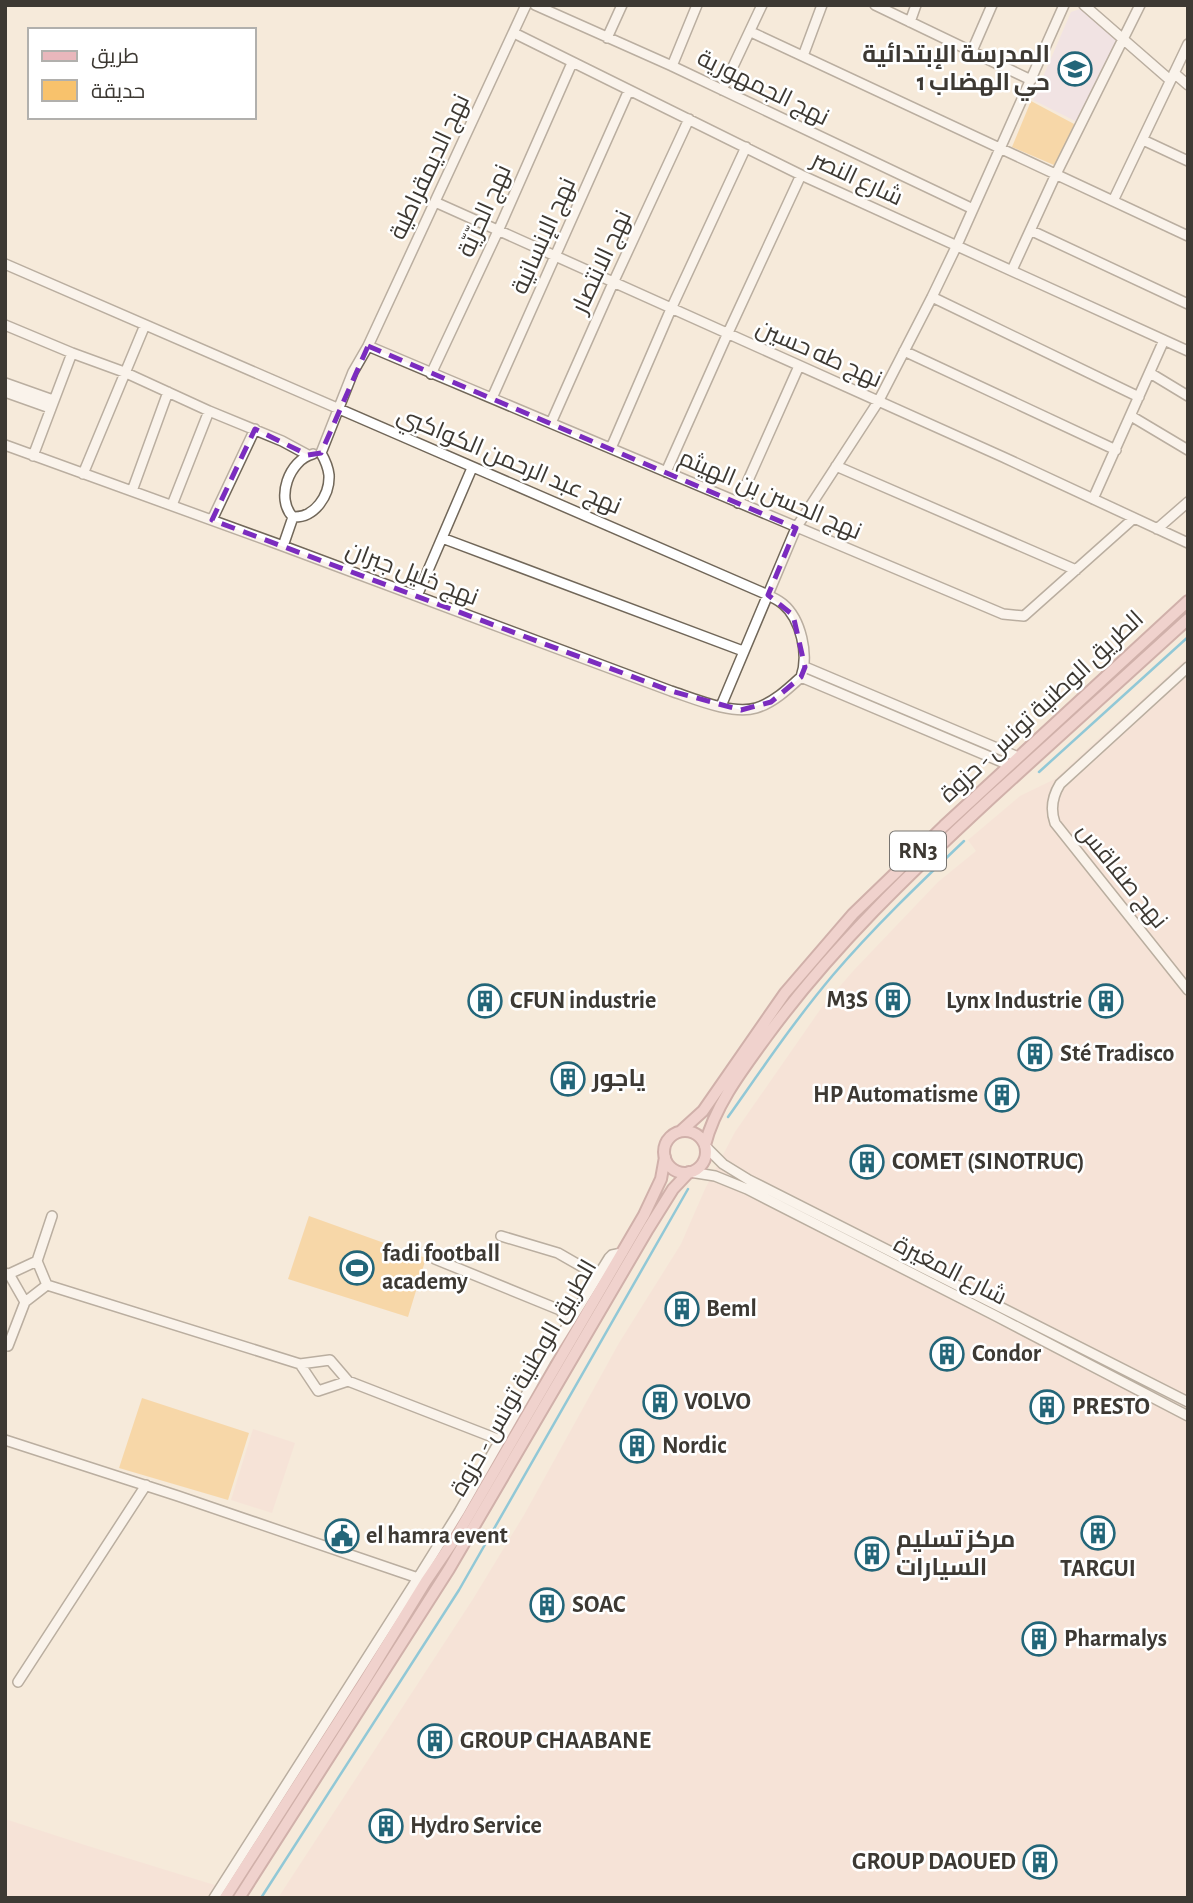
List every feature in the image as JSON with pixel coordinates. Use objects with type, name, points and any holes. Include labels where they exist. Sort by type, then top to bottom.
[{"type":"main road","name":"الطريق الوطنية تونس - حزوة","points":[[681,1131],[703,1111],[785,993],[834,935],[886,880],[1188,601]]},
{"type":"main road","name":"الطريق الوطنية تونس - حزوة","points":[[705,1146],[716,1115],[737,1079],[773,1028],[828,960],[928,856],[1188,619]]},
{"type":"main road","points":[[681,1131],[696,1134],[705,1146]]},
{"type":"main road","name":"RN3","points":[[664,1157],[667,1140],[681,1131]]},
{"type":"main road","name":"RN3","points":[[690,1172],[703,1162],[705,1146]]},
{"type":"main road","name":"الطريق الوطنية تونس - حزوة","points":[[225,1898],[364,1682],[422,1580],[456,1537],[655,1193],[663,1172],[664,1157]]},
{"type":"main road","points":[[664,1157],[674,1170],[690,1172]]},
{"type":"main road","name":"الطريق الوطنية تونس - حزوة","points":[[239,1898],[449,1569],[673,1189],[690,1172]]},
{"type":"street","name":"نهج الديمقراطية","points":[[321,453],[353,372],[368,346],[526,5]]},
{"type":"street","name":"نهج الجمهورية","points":[[535,5],[672,66],[972,209]]},
{"type":"street","points":[[607,38],[622,5]]},
{"type":"street","points":[[672,66],[697,5]]},
{"type":"street","points":[[722,90],[751,32],[761,5]]},
{"type":"street","points":[[803,55],[822,5]]},
{"type":"street","points":[[875,5],[1031,80]]},
{"type":"street","points":[[910,22],[916,5]]},
{"type":"street","points":[[972,51],[992,5]]},
{"type":"street","points":[[721,706],[796,528],[878,401],[932,297],[1064,5]]},
{"type":"street","points":[[1084,5],[1124,40],[1188,85]]},
{"type":"street","points":[[1012,270],[1056,174],[1140,5]]},
{"type":"street","points":[[751,32],[1188,236]]},
{"type":"street","name":"شارع النصر","points":[[514,33],[801,175],[1188,351]]},
{"type":"street","points":[[1114,201],[1188,44]]},
{"type":"street","name":"نهج الحرّيّة","points":[[431,374],[498,231],[572,62]]},
{"type":"street","name":"نهج الإنسانية","points":[[492,398],[629,90]]},
{"type":"street","name":"نهج الانتصار","points":[[551,423],[689,119]]},
{"type":"street","points":[[1143,141],[1188,162]]},
{"type":"street","points":[[611,448],[746,147]]},
{"type":"street","points":[[666,472],[801,175]]},
{"type":"street","name":"نهج طه حسين","points":[[435,202],[1188,543]]},
{"type":"street","points":[[1032,231],[1188,304]]},
{"type":"street","name":"نهج عبد الرحمن الكواكبي","points":[[5,264],[768,595],[783,604],[793,615],[801,638],[805,667]]},
{"type":"street","points":[[932,297],[1139,397]]},
{"type":"street","points":[[5,325],[72,354],[124,372],[308,455]]},
{"type":"street","points":[[83,474],[145,325]]},
{"type":"street","points":[[1093,499],[1164,340]]},
{"type":"street","name":"نهج الحسن بن الهيثم","points":[[368,346],[1003,614],[1024,616],[1134,518]]},
{"type":"street","points":[[904,351],[1116,450]]},
{"type":"street","points":[[33,456],[72,354]]},
{"type":"street","points":[[738,503],[799,366]]},
{"type":"street","points":[[1150,373],[1188,396]]},
{"type":"street","points":[[5,383],[52,404]]},
{"type":"street","points":[[5,392],[52,404]]},
{"type":"street","points":[[132,491],[168,392]]},
{"type":"street","points":[[172,505],[209,411]]},
{"type":"street","points":[[1131,416],[1188,450]]},
{"type":"street","points":[[212,520],[255,429]]},
{"type":"street","name":"نهج خليل جبران","points":[[5,445],[671,691],[721,706],[741,710],[756,708],[771,702],[801,677]]},
{"type":"street","points":[[321,453],[329,474],[325,496],[310,513],[293,517],[284,503],[289,478],[295,467],[308,455],[321,453]]},
{"type":"street","points":[[836,466],[1076,570]]},
{"type":"street","points":[[417,596],[472,468]]},
{"type":"street","points":[[1157,529],[1188,502]]},
{"type":"street","points":[[283,546],[293,517]]},
{"type":"street","points":[[442,538],[743,651]]},
{"type":"street","points":[[1009,765],[801,677],[805,667],[1018,757]]},
{"type":"street","name":"نهج صفاقس","points":[[1188,667],[1060,784],[1055,792],[1052,809],[1055,823],[1188,990]]},
{"type":"street","name":"شارع المغيرة","points":[[705,1146],[739,1175],[1188,1402]]},
{"type":"street","name":"شارع المغيرة","points":[[690,1172],[715,1176],[747,1189],[1188,1416]]},
{"type":"street","points":[[47,1285],[37,1261],[52,1216]]},
{"type":"street","points":[[502,1236],[558,1253],[597,1276]]},
{"type":"street","points":[[214,1898],[422,1580],[500,1440],[597,1276],[609,1258],[621,1253]]},
{"type":"street","points":[[435,1259],[559,1310],[569,1322]]},
{"type":"street","points":[[24,1302],[7,1273],[37,1261]]},
{"type":"street","points":[[8,1346],[24,1302],[47,1285]]},
{"type":"street","points":[[47,1285],[300,1364],[330,1360],[348,1381],[500,1440]]},
{"type":"street","points":[[300,1364],[318,1391],[348,1381]]},
{"type":"street","points":[[5,1440],[146,1485],[422,1580]]},
{"type":"street","points":[[18,1682],[146,1485]]},
{"type":"highlighted area","points":[[368,346],[796,528],[768,595],[793,615],[805,667],[801,677],[771,702],[741,710],[671,691],[212,520],[255,429],[308,455],[321,453]]},
{"type":"shaded area","name":"المدرسة الإبتدائية حي الهضاب 1","points":[[1080,9],[1118,39],[1079,123],[1033,100],[1071,12]]},
{"type":"shaded area","points":[[1188,657],[1188,1898],[278,1898],[473,1599],[524,1515],[619,1343],[681,1244],[705,1189],[735,1132],[822,1007],[938,882],[976,851],[968,840],[1020,796],[1055,779]]},
{"type":"shaded area","points":[[253,1429],[295,1443],[272,1513],[231,1500]]},
{"type":"shaded area","points":[[5,1819],[221,1887],[213,1898],[5,1898]]},
{"type":"green space","points":[[1031,101],[1076,125],[1054,165],[1012,147]]},
{"type":"green space","name":"fadi football academy","points":[[309,1216],[426,1258],[408,1317],[288,1279]]},
{"type":"green space","points":[[142,1398],[249,1433],[228,1500],[119,1468]]},
{"type":"waterway","points":[[1039,772],[1188,637]]},
{"type":"waterway","points":[[728,1117],[833,975],[964,841]]},
{"type":"waterway","points":[[261,1898],[459,1590],[688,1189]]},
{"type":"place","name":"المدرسة الإبتدائية حي الهضاب 1","points":[[1075,69]]},
{"type":"place","name":"M3S","points":[[893,1000]]},
{"type":"place","name":"CFUN industrie","points":[[485,1001]]},
{"type":"place","name":"Lynx Industrie","points":[[1106,1001]]},
{"type":"place","name":"Sté Tradisco","points":[[1035,1054]]},
{"type":"place","name":"ياجور","points":[[568,1079]]},
{"type":"place","name":"HP Automatisme","points":[[1002,1095]]},
{"type":"place","name":"COMET (SINOTRUC)","points":[[867,1162]]},
{"type":"place","name":"fadi football academy","points":[[357,1268]]},
{"type":"place","name":"Beml","points":[[682,1309]]},
{"type":"place","name":"Condor","points":[[947,1354]]},
{"type":"place","name":"VOLVO","points":[[660,1402]]},
{"type":"place","name":"PRESTO","points":[[1047,1407]]},
{"type":"place","name":"Nordic","points":[[637,1446]]},
{"type":"place","name":"TARGUI","points":[[1098,1533]]},
{"type":"place","name":"el hamra event","points":[[342,1536]]},
{"type":"place","name":"مركز تسليم السيارات","points":[[872,1554]]},
{"type":"place","name":"SOAC","points":[[547,1605]]},
{"type":"place","name":"Pharmalys","points":[[1039,1639]]},
{"type":"place","name":"GROUP CHAABANE","points":[[435,1741]]},
{"type":"place","name":"Hydro Service","points":[[386,1826]]},
{"type":"place","name":"GROUP DAOUED","points":[[1040,1862]]}]
